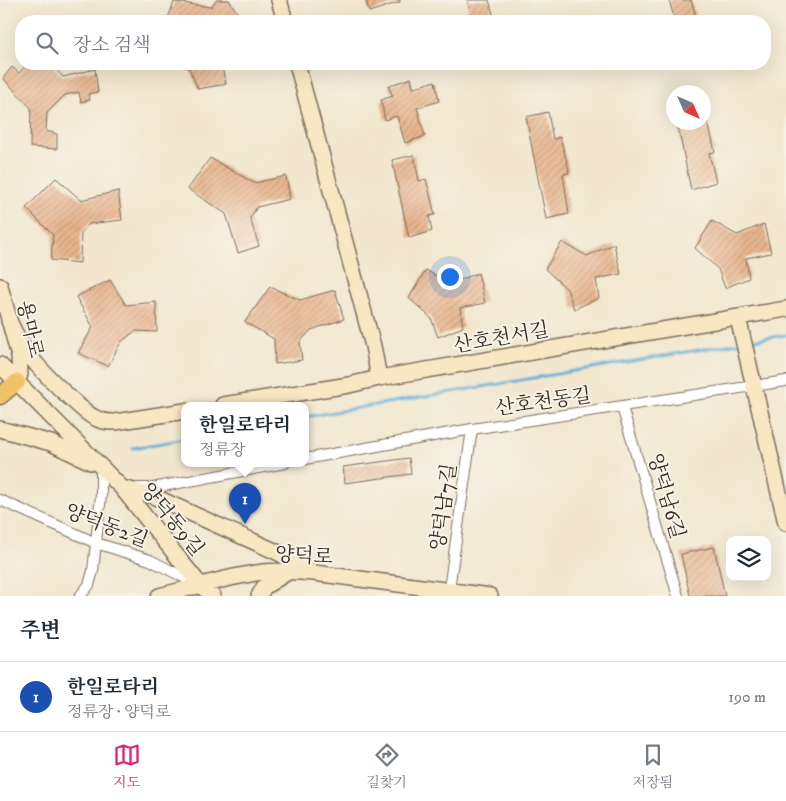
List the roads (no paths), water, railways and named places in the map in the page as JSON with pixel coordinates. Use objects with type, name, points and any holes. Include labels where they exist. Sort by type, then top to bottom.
[{"type":"main road","points":[[279,0],[283,15]]},
{"type":"main road","points":[[299,70],[373,346],[379,378]]},
{"type":"main road","name":"용마로","points":[[0,286],[20,361],[20,374],[17,382]]},
{"type":"main road","name":"산호천서길","points":[[242,402],[786,309]]},
{"type":"main road","points":[[738,318],[786,522]]},
{"type":"main road","points":[[9,321],[20,343],[40,369],[95,419],[115,422],[181,412]]},
{"type":"main road","name":"양덕동9길","points":[[0,365],[122,488],[201,593],[212,596]]},
{"type":"main road","points":[[0,396],[17,382]]},
{"type":"main road","points":[[0,429],[51,443],[98,464]]},
{"type":"main road","points":[[122,488],[153,496],[279,553],[314,573]]},
{"type":"main road","name":"양덕로","points":[[160,596],[201,593],[246,575],[264,572],[290,572],[314,573],[448,593],[490,596]]},
{"type":"main road","points":[[259,596],[264,587],[290,572]]},
{"type":"street","name":"산호천동길","points":[[309,458],[472,429],[786,381]]},
{"type":"street","name":"양덕남6길","points":[[622,407],[678,596]]},
{"type":"street","name":"양덕남7길","points":[[448,593],[472,429]]},
{"type":"street","points":[[80,596],[89,585],[93,571],[101,495],[98,464]]},
{"type":"street","points":[[122,488],[152,488],[264,467]]},
{"type":"street","name":"양덕동2길","points":[[0,500],[96,543],[150,560],[201,593]]},
{"type":"waterway","points":[[747,341],[786,335]]},
{"type":"waterway","points":[[309,416],[739,343]]},
{"type":"waterway","points":[[133,448],[181,440]]},
{"type":"place","name":"한일로타리","points":[[245,524]]}]
